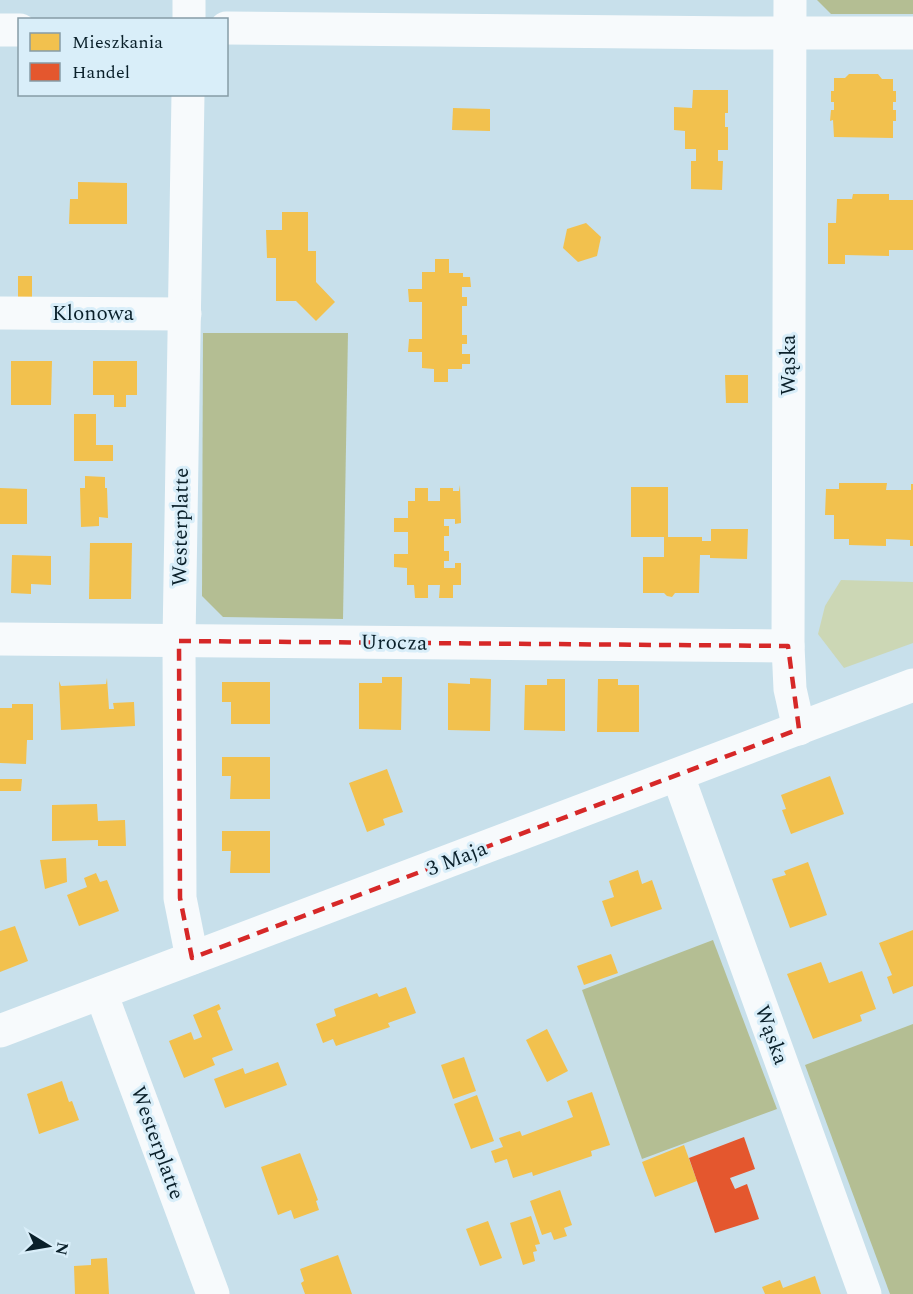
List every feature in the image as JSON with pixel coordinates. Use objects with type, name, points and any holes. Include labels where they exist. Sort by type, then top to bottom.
[{"type":"street","points":[[189,0],[189,18]]},
{"type":"street","name":"Wąska","points":[[790,0],[788,646],[790,689],[799,729]]},
{"type":"street","points":[[228,28],[913,33]]},
{"type":"street","points":[[0,30],[18,30]]},
{"type":"street","name":"Westerplatte","points":[[188,96],[179,640],[180,898],[192,958]]},
{"type":"street","name":"Klonowa","points":[[0,314],[185,314]]},
{"type":"street","name":"Urocza","points":[[0,639],[788,646]]},
{"type":"street","name":"3 Maja","points":[[0,1031],[678,776],[913,685]]},
{"type":"street","name":"Wąska","points":[[678,776],[865,1294]]},
{"type":"street","name":"Westerplatte","points":[[101,993],[213,1294]]},
{"type":"highlighted area","points":[[179,641],[788,646],[799,729],[192,958],[180,898]]},
{"type":"green space","points":[[817,0],[913,0],[913,14],[831,14]]},
{"type":"green space","points":[[203,333],[348,333],[343,619],[223,617],[202,596]]},
{"type":"green space","points":[[841,580],[913,582],[913,643],[844,668],[818,634],[825,606]]},
{"type":"green space","points":[[713,940],[777,1109],[642,1159],[582,990]]},
{"type":"green space","points":[[913,1024],[913,1294],[890,1294],[805,1065]]},
{"type":"building: Mieszkania","points":[[849,74],[878,74],[882,79],[893,79],[896,102],[893,102],[893,110],[896,110],[896,121],[893,121],[893,138],[834,137],[833,120],[830,121],[831,110],[834,110],[831,91],[834,91],[834,78],[845,78]]},
{"type":"building: Mieszkania","points":[[693,90],[728,90],[728,113],[725,113],[725,127],[728,127],[728,150],[718,150],[718,161],[723,161],[722,190],[691,189],[691,161],[696,161],[696,149],[685,149],[685,131],[674,130],[674,107],[692,108]]},
{"type":"building: Mieszkania","points":[[453,108],[490,109],[490,131],[452,130]]},
{"type":"building: Mieszkania","points":[[78,182],[127,183],[127,224],[69,224],[70,199],[78,199]]},
{"type":"building: Mieszkania","points":[[853,194],[889,194],[889,200],[913,200],[913,250],[889,250],[889,256],[845,255],[845,264],[828,264],[828,223],[836,223],[837,199],[852,199]]},
{"type":"building: Mieszkania","points":[[282,212],[308,212],[308,251],[316,251],[316,282],[335,302],[316,321],[296,301],[276,301],[276,258],[267,258],[266,230],[282,230]]},
{"type":"building: Mieszkania","points":[[586,223],[601,237],[597,256],[578,262],[563,248],[567,229]]},
{"type":"building: Mieszkania","points":[[435,259],[449,259],[449,273],[463,273],[463,277],[470,277],[471,287],[462,287],[462,297],[467,297],[467,306],[462,306],[462,335],[467,335],[467,344],[462,344],[462,354],[470,354],[470,364],[462,364],[462,369],[448,369],[448,382],[434,382],[434,369],[422,368],[422,352],[408,352],[409,339],[422,339],[422,302],[409,302],[408,289],[422,289],[422,272],[435,272]]},
{"type":"building: Mieszkania","points":[[18,276],[32,276],[32,301],[18,301]]},
{"type":"building: Mieszkania","points":[[11,361],[52,361],[51,405],[11,405]]},
{"type":"building: Mieszkania","points":[[93,361],[137,361],[137,395],[126,395],[126,407],[114,407],[114,395],[93,395]]},
{"type":"building: Mieszkania","points":[[725,375],[748,375],[748,403],[726,403]]},
{"type":"building: Mieszkania","points":[[74,414],[96,414],[96,445],[113,445],[113,461],[74,461]]},
{"type":"building: Mieszkania","points":[[85,476],[105,477],[108,518],[99,517],[99,526],[81,527],[80,488],[85,488]]},
{"type":"building: Mieszkania","points":[[839,483],[887,483],[886,490],[911,490],[911,484],[913,484],[913,546],[910,546],[910,540],[886,539],[886,546],[849,545],[849,539],[834,539],[834,515],[825,515],[826,489],[839,489]]},
{"type":"building: Mieszkania","points":[[460,485],[461,523],[455,524],[455,519],[444,519],[444,526],[449,526],[449,536],[444,536],[444,551],[449,551],[449,561],[444,561],[444,568],[455,568],[455,563],[461,563],[461,585],[453,585],[453,598],[439,598],[440,585],[428,585],[428,598],[415,598],[414,585],[407,585],[407,568],[394,567],[394,554],[408,554],[408,532],[394,532],[394,518],[408,518],[408,501],[415,501],[415,488],[428,488],[428,501],[440,501],[440,488],[453,488],[453,491],[459,491]]},
{"type":"building: Mieszkania","points":[[631,487],[668,487],[668,537],[702,537],[702,541],[711,541],[711,529],[748,529],[747,559],[710,558],[710,555],[700,555],[699,593],[675,593],[672,597],[664,593],[643,593],[643,557],[664,557],[664,537],[631,537]]},
{"type":"building: Mieszkania","points":[[0,488],[27,489],[27,524],[0,524]]},
{"type":"building: Mieszkania","points":[[90,543],[132,543],[131,599],[89,599]]},
{"type":"building: Mieszkania","points":[[12,555],[51,556],[51,585],[31,584],[31,594],[11,593]]},
{"type":"building: Mieszkania","points":[[382,677],[402,677],[401,730],[359,729],[359,683],[382,683]]},
{"type":"building: Mieszkania","points":[[107,678],[109,709],[114,709],[113,703],[134,702],[135,726],[61,730],[59,681],[61,686],[106,684]]},
{"type":"building: Mieszkania","points":[[470,678],[491,679],[490,731],[448,730],[448,683],[470,684]]},
{"type":"building: Mieszkania","points":[[547,679],[565,679],[565,731],[524,730],[525,685],[547,685]]},
{"type":"building: Mieszkania","points":[[598,679],[618,679],[618,685],[639,685],[639,732],[597,732]]},
{"type":"building: Mieszkania","points":[[222,682],[270,682],[270,724],[231,724],[231,702],[222,702]]},
{"type":"building: Mieszkania","points":[[12,704],[33,704],[33,740],[27,740],[26,764],[0,763],[0,708],[12,708]]},
{"type":"building: Mieszkania","points":[[222,757],[270,757],[270,799],[230,799],[231,776],[222,776]]},
{"type":"building: Mieszkania","points":[[387,769],[403,812],[383,819],[385,825],[367,832],[349,783]]},
{"type":"building: Mieszkania","points":[[830,776],[844,814],[791,834],[782,810],[786,809],[781,795]]},
{"type":"building: Mieszkania","points":[[0,779],[22,779],[21,791],[0,791]]},
{"type":"building: Mieszkania","points":[[97,804],[98,821],[125,820],[126,846],[98,846],[98,840],[52,841],[52,805]]},
{"type":"building: Mieszkania","points":[[222,831],[270,831],[270,873],[230,873],[231,851],[222,851]]},
{"type":"building: Mieszkania","points":[[66,858],[67,882],[45,889],[40,860]]},
{"type":"building: Mieszkania","points":[[808,862],[827,915],[790,928],[772,879],[786,875],[784,871]]},
{"type":"building: Mieszkania","points":[[638,870],[642,884],[652,880],[662,909],[611,927],[602,901],[614,897],[609,881]]},
{"type":"building: Mieszkania","points":[[96,873],[100,882],[107,880],[119,911],[79,926],[67,895],[87,887],[84,878]]},
{"type":"building: Mieszkania","points":[[15,926],[28,961],[0,972],[0,931]]},
{"type":"building: Mieszkania","points":[[913,930],[913,986],[893,994],[887,977],[892,975],[879,943]]},
{"type":"building: Mieszkania","points":[[611,954],[618,973],[584,985],[577,966]]},
{"type":"building: Mieszkania","points":[[821,962],[829,983],[862,971],[876,1009],[860,1015],[862,1021],[813,1039],[787,974]]},
{"type":"building: Mieszkania","points":[[406,987],[416,1013],[388,1023],[390,1027],[336,1046],[333,1039],[323,1043],[316,1024],[336,1016],[334,1009],[377,993],[379,997]]},
{"type":"building: Mieszkania","points":[[219,1004],[221,1009],[217,1011],[233,1050],[212,1058],[215,1065],[184,1078],[169,1041],[191,1032],[194,1040],[202,1037],[193,1015]]},
{"type":"building: Mieszkania","points":[[547,1029],[568,1071],[547,1082],[526,1040]]},
{"type":"building: Mieszkania","points":[[464,1057],[476,1091],[453,1099],[441,1065]]},
{"type":"building: Mieszkania","points":[[278,1062],[287,1085],[225,1108],[214,1079],[243,1068],[245,1074]]},
{"type":"building: Mieszkania","points":[[62,1081],[69,1102],[72,1101],[79,1120],[39,1134],[27,1094]]},
{"type":"building: Mieszkania","points":[[592,1092],[610,1145],[591,1151],[592,1156],[533,1176],[532,1172],[513,1178],[507,1159],[495,1163],[491,1151],[503,1147],[499,1138],[520,1131],[522,1136],[573,1117],[567,1101]]},
{"type":"building: Mieszkania","points":[[477,1095],[494,1141],[471,1149],[454,1104]]},
{"type":"building: Mieszkania","points":[[684,1145],[697,1181],[655,1197],[642,1162]]},
{"type":"building: Mieszkania","points":[[300,1153],[318,1200],[316,1201],[319,1210],[294,1219],[291,1210],[278,1215],[261,1167]]},
{"type":"building: Mieszkania","points":[[560,1190],[572,1225],[564,1228],[567,1236],[554,1240],[551,1232],[542,1235],[530,1201]]},
{"type":"building: Mieszkania","points":[[531,1216],[540,1244],[535,1245],[537,1251],[533,1252],[535,1261],[523,1265],[510,1223]]},
{"type":"building: Mieszkania","points":[[488,1221],[502,1258],[480,1266],[466,1229]]},
{"type":"building: Mieszkania","points":[[338,1255],[352,1294],[305,1294],[300,1269]]},
{"type":"building: Mieszkania","points":[[107,1258],[109,1294],[75,1294],[74,1266],[91,1265],[91,1259]]},
{"type":"building: Mieszkania","points":[[815,1276],[821,1294],[765,1294],[762,1287],[780,1280],[783,1288]]},
{"type":"building: Handel","points":[[744,1137],[755,1169],[730,1178],[735,1189],[747,1184],[759,1219],[715,1233],[689,1158]]}]
